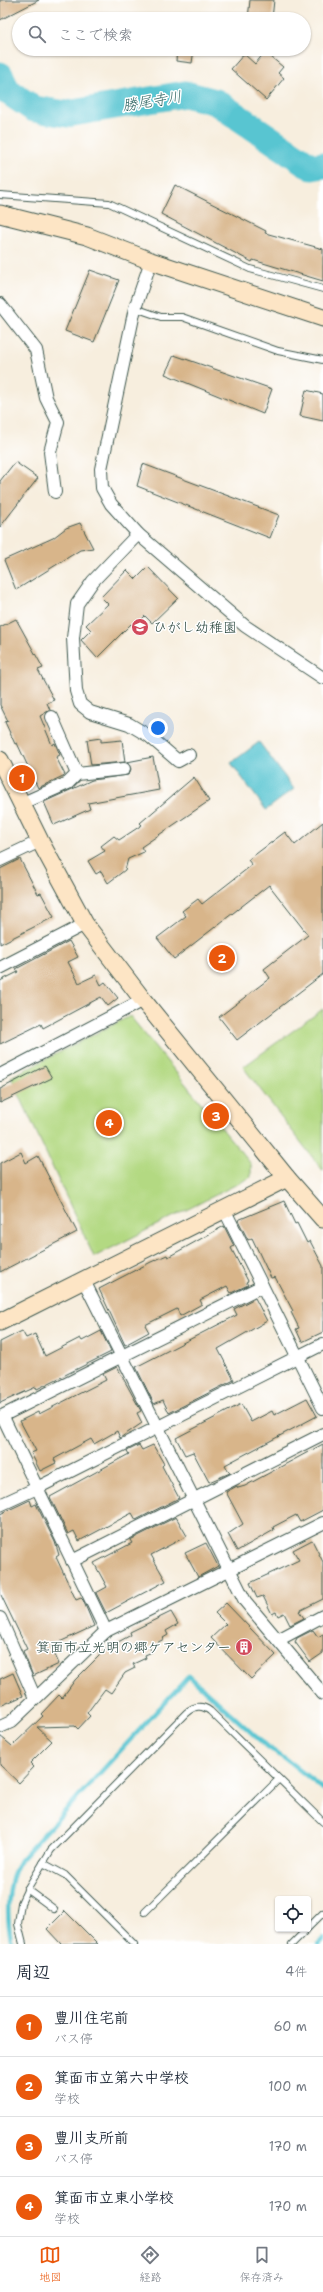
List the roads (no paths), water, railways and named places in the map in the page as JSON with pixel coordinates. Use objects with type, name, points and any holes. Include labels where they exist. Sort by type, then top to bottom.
[{"type":"street","points":[[0,214],[87,236],[150,261],[323,318]]},
{"type":"street","points":[[150,261],[136,308],[101,469],[102,488],[111,504],[138,534],[245,626],[323,678]]},
{"type":"street","points":[[0,304],[36,350],[46,398],[58,422],[50,452],[55,492]]},
{"type":"street","points":[[138,534],[93,581],[77,604],[73,638],[76,691],[80,704],[90,712],[129,724],[149,736],[178,761],[189,755]]},
{"type":"street","points":[[52,717],[77,774]]},
{"type":"street","points":[[0,760],[23,803],[40,841],[85,924],[143,1000],[287,1178],[323,1219]]},
{"type":"street","points":[[23,803],[68,783],[77,774],[124,769]]},
{"type":"street","points":[[0,860],[40,841]]},
{"type":"street","points":[[0,968],[85,924]]},
{"type":"street","points":[[0,1074],[143,1000]]},
{"type":"street","points":[[0,1322],[287,1178]]},
{"type":"street","points":[[224,1209],[323,1408]]},
{"type":"street","points":[[84,1281],[245,1601],[323,1694]]},
{"type":"street","points":[[106,1631],[1,1417],[262,1286]]},
{"type":"street","points":[[0,1505],[37,1488],[323,1344]]},
{"type":"street","points":[[72,1561],[323,1434]]},
{"type":"street","points":[[0,1727],[11,1722],[106,1631],[323,1523]]},
{"type":"street","points":[[278,1640],[323,1616]]},
{"type":"street","points":[[0,1618],[35,1698]]},
{"type":"lane","points":[[0,195],[109,203],[250,269],[323,290]]},
{"type":"lane","points":[[136,308],[161,317],[182,317],[278,351],[323,360]]},
{"type":"lane","points":[[23,1944],[18,1916],[27,1889],[54,1846],[186,1713],[196,1707],[204,1707],[210,1710],[323,1822]]},
{"type":"lane","points":[[145,1912],[279,1779]]},
{"type":"lane","points":[[43,1863],[65,1875],[134,1944]]},
{"type":"lane","points":[[27,1889],[54,1909]]},
{"type":"lane","points":[[311,1924],[323,1913]]},
{"type":"lane","points":[[292,1944],[303,1932]]},
{"type":"water","points":[[259,742],[294,789],[266,810],[231,763]]},
{"type":"waterway","name":"勝尾寺川","points":[[0,75],[7,91],[34,109],[67,114],[185,94],[216,102],[312,167],[323,165]]},
{"type":"waterway","points":[[12,1944],[8,1901],[15,1869],[20,1860],[189,1676],[265,1745],[323,1789]]},
{"type":"waterway","points":[[318,1944],[323,1939]]},
{"type":"place","name":"ひがし幼稚園","points":[[140,627]]},
{"type":"place","name":"豊川住宅前","points":[[22,778]]},
{"type":"place","name":"箕面市立第六中学校","points":[[222,958]]},
{"type":"place","name":"豊川支所前","points":[[216,1116]]},
{"type":"place","name":"箕面市立東小学校","points":[[109,1123]]},
{"type":"place","name":"箕面市立光明の郷ケアセンター","points":[[244,1647]]}]
